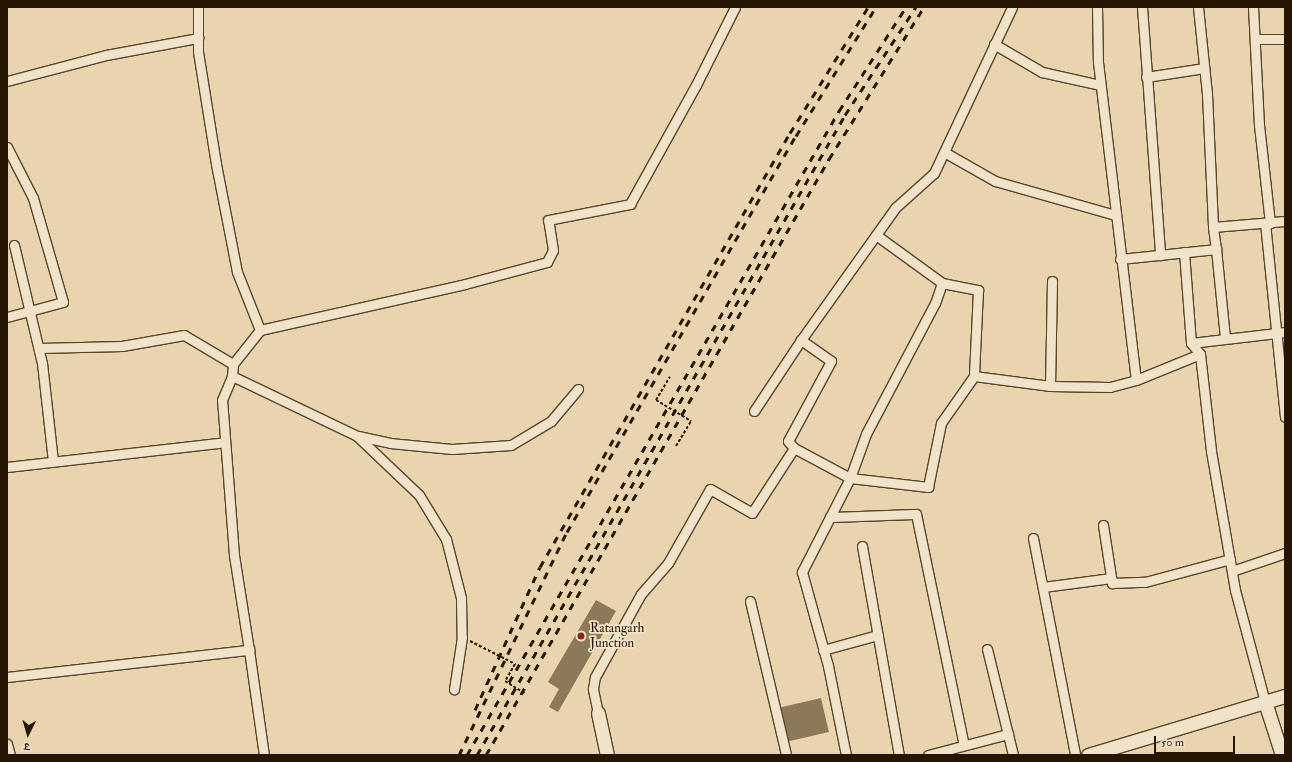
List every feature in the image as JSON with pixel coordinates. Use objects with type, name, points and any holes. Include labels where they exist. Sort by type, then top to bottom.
[{"type":"street","points":[[198,7],[198,38],[216,164],[237,272],[260,330]]},
{"type":"street","points":[[264,755],[234,555],[225,442],[222,400],[232,376],[233,364],[260,330],[547,262],[553,250],[548,220],[630,204],[696,85],[735,7]]},
{"type":"street","points":[[754,411],[801,340],[895,208],[934,173],[1012,7]]},
{"type":"street","points":[[1097,7],[1100,85],[1120,259],[1136,380]]},
{"type":"street","points":[[1142,7],[1160,255]]},
{"type":"street","points":[[1198,7],[1204,68],[1213,227],[1225,338]]},
{"type":"street","points":[[1253,7],[1259,125],[1268,223],[1281,333],[1285,417]]},
{"type":"street","points":[[7,81],[106,56],[198,38]]},
{"type":"street","points":[[1255,39],[1285,39]]},
{"type":"street","points":[[994,44],[1042,72],[1100,85]]},
{"type":"street","points":[[1146,76],[1204,68]]},
{"type":"street","points":[[7,147],[9,157],[33,198],[63,302],[7,317]]},
{"type":"street","points":[[944,152],[995,181],[1115,215]]},
{"type":"street","points":[[1213,227],[1285,221]]},
{"type":"street","points":[[801,340],[831,361],[788,441],[794,448],[850,478],[928,487],[941,423],[974,376],[978,290],[942,283],[876,235]]},
{"type":"street","points":[[14,245],[39,348],[53,461]]},
{"type":"street","points":[[1120,259],[1216,249]]},
{"type":"street","points":[[1184,252],[1191,343],[1200,354],[1211,451],[1232,571],[1265,702],[1282,755]]},
{"type":"street","points":[[1050,386],[1052,281]]},
{"type":"street","points":[[846,755],[823,650],[802,572],[850,478],[866,434],[935,303],[942,283]]},
{"type":"street","points":[[1191,343],[1225,338],[1281,333]]},
{"type":"street","points":[[39,348],[122,346],[184,335],[233,364]]},
{"type":"street","points":[[974,376],[1050,386],[1110,387],[1136,380],[1200,354]]},
{"type":"street","points":[[232,376],[357,436],[390,443],[452,449],[511,445],[551,421],[578,389]]},
{"type":"street","points":[[357,436],[420,495],[438,523],[446,539],[462,598],[462,637],[454,689]]},
{"type":"street","points":[[7,467],[225,442]]},
{"type":"street","points":[[607,755],[592,689],[595,677],[641,594],[668,563],[710,489],[752,513],[794,448]]},
{"type":"street","points":[[830,517],[916,514],[964,746]]},
{"type":"street","points":[[1103,525],[1112,583],[1145,582],[1230,559]]},
{"type":"street","points":[[1034,538],[1075,755]]},
{"type":"street","points":[[862,546],[899,755]]},
{"type":"street","points":[[1232,571],[1285,553]]},
{"type":"street","points":[[1043,587],[1111,578]]},
{"type":"street","points":[[750,602],[786,755]]},
{"type":"street","points":[[823,650],[878,635]]},
{"type":"street","points":[[987,649],[1013,755]]},
{"type":"street","points":[[7,677],[249,650]]},
{"type":"street","points":[[1088,755],[1285,696]]},
{"type":"street","points":[[928,755],[1008,734]]},
{"type":"street","points":[[7,744],[10,755]]},
{"type":"path","points":[[670,377],[656,400],[691,421],[676,446]]},
{"type":"path","points":[[462,637],[515,664],[505,681],[526,694]]},
{"type":"building","points":[[596,600],[616,611],[558,712],[549,707],[559,689],[548,682]]},
{"type":"building","points":[[821,698],[829,732],[789,741],[781,707]]},
{"type":"railway","points":[[475,710],[540,567],[790,133],[868,7]]},
{"type":"railway","points":[[459,755],[567,532],[796,136],[876,7]]},
{"type":"railway","points":[[467,755],[839,111],[906,7]]},
{"type":"railway","points":[[477,755],[845,115],[916,7]]},
{"type":"railway","points":[[486,755],[829,159],[924,7]]},
{"type":"place","name":"Ratangarh Junction","points":[[581,636]]}]
